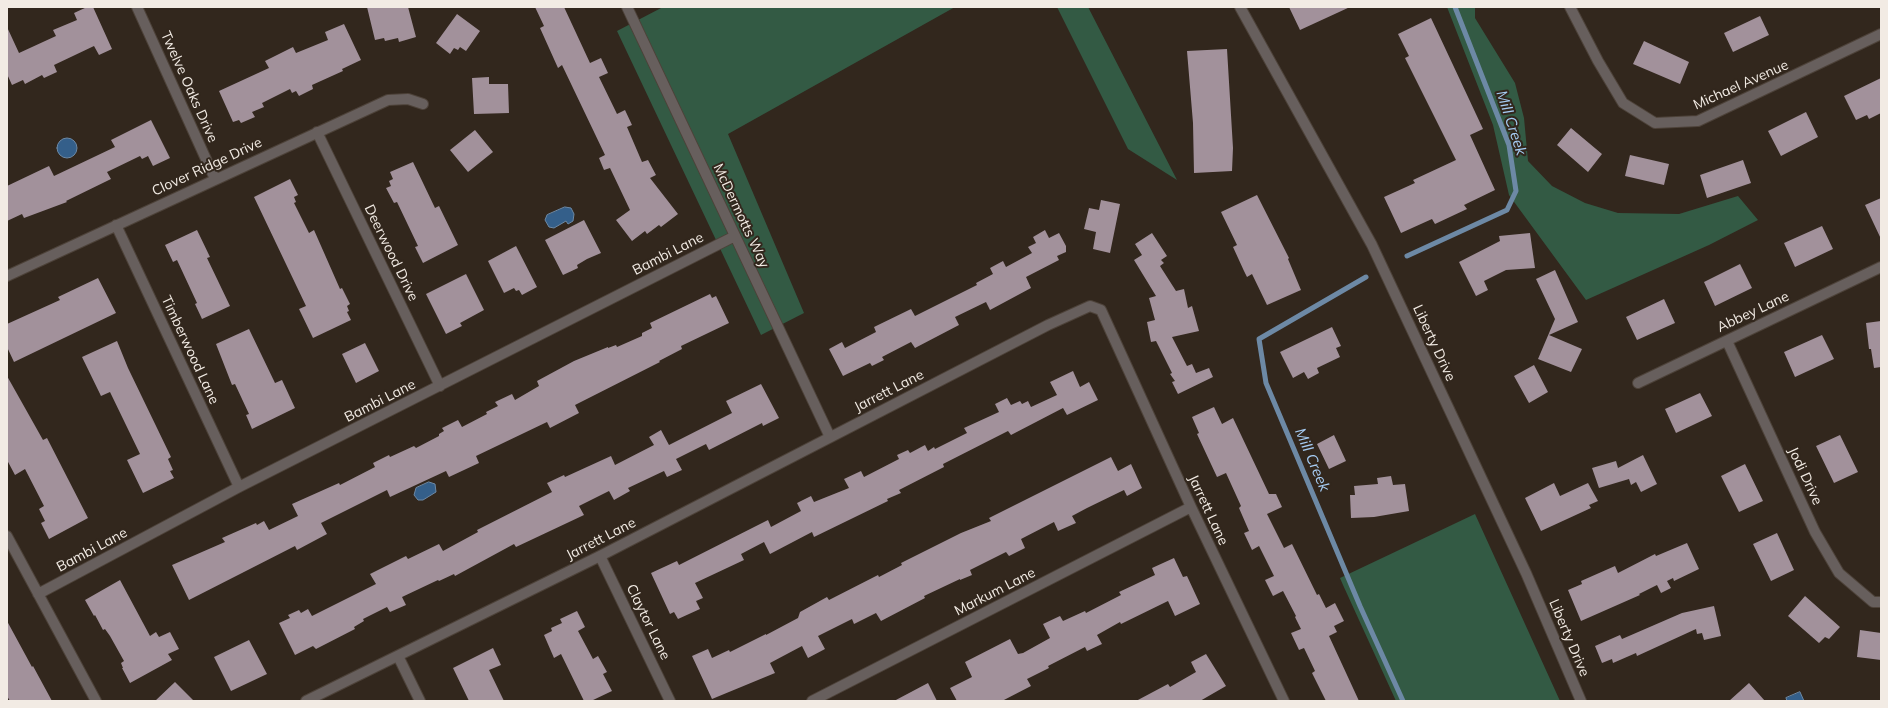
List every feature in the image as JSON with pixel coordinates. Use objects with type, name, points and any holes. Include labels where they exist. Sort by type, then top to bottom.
[{"type":"street","name":"Twelve Oaks Drive","points":[[138,7],[215,179]]},
{"type":"street","name":"McDermotts Way","points":[[627,7],[830,437]]},
{"type":"street","name":"Liberty Drive","points":[[1240,7],[1372,245],[1526,573],[1581,701]]},
{"type":"street","name":"Michael Avenue","points":[[1570,7],[1598,61],[1623,103],[1655,124],[1698,122],[1881,34]]},
{"type":"street","name":"Clover Ridge Drive","points":[[7,276],[388,100],[408,99],[423,104]]},
{"type":"street","name":"Deerwood Drive","points":[[317,132],[440,386]]},
{"type":"street","name":"Timberwood Lane","points":[[116,225],[239,487]]},
{"type":"street","name":"Bambi Lane","points":[[38,594],[239,487],[735,236]]},
{"type":"street","name":"Abbey Lane","points":[[1638,383],[1881,267]]},
{"type":"street","name":"Jarrett Lane","points":[[306,701],[600,556],[1048,325],[1090,306],[1101,310],[1191,507],[1284,701]]},
{"type":"street","name":"Jodi Drive","points":[[1727,341],[1815,532],[1839,573],[1873,602],[1881,602]]},
{"type":"street","name":"Markum Lane","points":[[812,701],[1191,507]]},
{"type":"street","points":[[7,536],[96,701]]},
{"type":"street","name":"Claytor Lane","points":[[600,556],[670,701]]},
{"type":"street","points":[[398,656],[420,701]]},
{"type":"green space","points":[[663,7],[955,7],[728,134],[804,313],[761,335],[617,31]]},
{"type":"green space","points":[[1057,7],[1088,7],[1177,180],[1128,149]]},
{"type":"green space","points":[[1447,7],[1475,7],[1475,18],[1515,83],[1524,118],[1528,161],[1552,186],[1585,203],[1618,213],[1679,214],[1738,196],[1758,220],[1709,245],[1586,300],[1509,195],[1493,125]]},
{"type":"green space","points":[[1475,514],[1560,701],[1396,701],[1343,585],[1340,578]]},
{"type":"water","points":[[67,138],[74,141],[77,148],[74,155],[67,158],[60,155],[57,148],[60,141]]},
{"type":"water","points":[[565,207],[571,208],[574,214],[573,221],[568,224],[566,221],[554,228],[549,227],[545,220],[547,215]]},
{"type":"water","points":[[429,482],[435,484],[436,492],[423,500],[418,500],[414,495],[416,488]]},
{"type":"water","points":[[1800,692],[1804,701],[1787,701],[1786,698]]},
{"type":"building","points":[[87,7],[93,7],[112,49],[99,55],[94,46],[54,65],[57,72],[44,78],[42,75],[25,84],[23,80],[12,85],[7,74],[7,27],[19,53],[56,36],[53,30],[77,20],[74,13]]},
{"type":"building","points":[[367,7],[408,7],[416,37],[399,42],[398,38],[385,41],[384,38],[375,40]]},
{"type":"building","points":[[535,7],[564,7],[590,63],[601,58],[608,73],[599,77],[617,114],[625,110],[632,125],[627,127],[642,162],[648,160],[656,175],[650,178],[678,214],[661,227],[659,225],[647,234],[645,231],[632,241],[616,220],[630,210],[610,168],[604,170],[599,158],[605,155],[562,65],[558,68],[540,28],[544,26]]},
{"type":"building","points":[[1289,7],[1350,7],[1300,30]]},
{"type":"building","points":[[457,14],[480,31],[466,51],[460,47],[458,50],[454,48],[450,54],[436,43]]},
{"type":"building","points":[[1760,16],[1769,35],[1733,52],[1724,33]]},
{"type":"building","points":[[1431,18],[1483,129],[1470,135],[1495,190],[1464,205],[1467,209],[1435,224],[1432,219],[1401,233],[1384,197],[1415,183],[1413,180],[1456,160],[1405,58],[1409,56],[1398,34]]},
{"type":"building","points":[[344,24],[361,60],[342,69],[343,71],[312,85],[313,89],[299,96],[296,91],[292,93],[290,89],[262,103],[264,107],[252,112],[255,117],[241,123],[239,120],[233,122],[219,91],[269,68],[265,61],[293,47],[296,53],[328,40],[325,32]]},
{"type":"building","points":[[1644,41],[1689,62],[1680,84],[1633,64]]},
{"type":"building","points":[[1227,49],[1233,148],[1232,171],[1194,173],[1193,123],[1187,51]]},
{"type":"building","points":[[489,77],[489,84],[508,84],[509,113],[474,114],[472,78]]},
{"type":"building","points":[[1881,78],[1881,113],[1869,119],[1867,115],[1856,120],[1844,96]]},
{"type":"building","points":[[1806,112],[1818,137],[1781,156],[1768,131]]},
{"type":"building","points":[[151,120],[170,158],[153,166],[148,156],[142,159],[140,156],[107,172],[111,179],[66,201],[67,202],[24,218],[22,214],[7,221],[7,186],[49,166],[54,176],[115,147],[111,140]]},
{"type":"building","points":[[1571,128],[1602,154],[1588,172],[1557,145]]},
{"type":"building","points":[[475,130],[493,152],[468,172],[450,150]]},
{"type":"building","points":[[1630,155],[1669,164],[1664,185],[1625,176]]},
{"type":"building","points":[[1743,160],[1751,183],[1707,198],[1700,175]]},
{"type":"building","points":[[413,162],[435,208],[439,206],[458,245],[423,263],[415,247],[418,246],[397,202],[394,203],[386,188],[391,186],[389,181],[393,179],[390,172]]},
{"type":"building","points":[[290,179],[298,195],[294,197],[296,202],[294,203],[309,233],[314,230],[340,289],[342,288],[350,304],[347,306],[349,311],[347,312],[351,320],[313,338],[299,309],[306,306],[254,197]]},
{"type":"building","points":[[1257,195],[1289,258],[1288,259],[1301,290],[1267,305],[1252,274],[1247,277],[1244,271],[1233,247],[1237,245],[1221,212]]},
{"type":"building","points":[[1881,198],[1881,239],[1865,205]]},
{"type":"building","points":[[1101,200],[1120,204],[1110,253],[1093,249],[1096,232],[1084,229],[1089,208],[1099,210]]},
{"type":"building","points":[[584,220],[601,253],[587,259],[577,265],[578,268],[563,275],[545,240]]},
{"type":"building","points":[[1822,226],[1833,249],[1795,267],[1784,243]]},
{"type":"building","points":[[197,230],[210,257],[207,258],[230,306],[202,319],[195,304],[197,303],[177,260],[173,262],[165,245]]},
{"type":"building","points":[[1045,230],[1049,238],[1059,233],[1066,246],[1066,252],[1057,256],[1059,260],[1026,277],[1031,288],[990,310],[986,302],[955,317],[959,325],[915,348],[911,342],[882,357],[884,360],[872,366],[870,363],[843,376],[829,349],[842,342],[845,348],[876,332],[874,327],[911,309],[915,316],[977,285],[976,283],[993,274],[990,268],[1003,261],[1006,267],[1032,253],[1028,247],[1036,243],[1033,237]]},
{"type":"building","points":[[1152,233],[1167,256],[1161,260],[1164,263],[1160,266],[1176,291],[1184,289],[1188,308],[1192,306],[1199,331],[1172,337],[1187,366],[1192,364],[1196,373],[1209,368],[1213,377],[1178,394],[1172,382],[1175,381],[1170,374],[1172,373],[1156,341],[1151,342],[1147,322],[1155,320],[1149,298],[1156,296],[1134,260],[1142,255],[1135,244]]},
{"type":"building","points":[[1530,233],[1535,268],[1506,270],[1484,281],[1488,290],[1476,296],[1459,262],[1500,241],[1499,236]]},
{"type":"building","points":[[516,246],[537,287],[522,295],[519,290],[516,291],[514,288],[504,293],[488,261]]},
{"type":"building","points":[[1740,264],[1752,288],[1715,306],[1704,282]]},
{"type":"building","points":[[1555,270],[1578,322],[1549,335],[1582,349],[1571,372],[1538,359],[1555,319],[1536,279]]},
{"type":"building","points":[[466,274],[484,310],[460,323],[462,326],[446,334],[426,294]]},
{"type":"building","points":[[98,278],[116,313],[14,362],[7,347],[7,324],[60,300],[58,297]]},
{"type":"building","points":[[710,294],[712,298],[716,296],[729,323],[681,346],[682,349],[659,361],[660,362],[575,405],[579,413],[550,428],[547,422],[476,456],[479,463],[449,477],[446,471],[390,497],[387,490],[321,523],[327,534],[297,550],[295,546],[189,600],[172,565],[225,542],[222,538],[256,523],[257,525],[264,521],[269,530],[298,516],[292,504],[339,483],[340,485],[375,467],[373,463],[389,455],[390,457],[414,446],[416,448],[439,436],[439,434],[444,431],[442,428],[458,420],[462,427],[487,414],[486,412],[498,406],[495,402],[512,394],[515,400],[539,386],[537,381],[574,361],[608,347],[616,345],[617,347],[642,336],[642,333],[652,328],[650,323]]},
{"type":"building","points":[[1664,299],[1675,323],[1637,340],[1626,317]]},
{"type":"building","points":[[1881,321],[1881,367],[1874,368],[1871,349],[1869,349],[1866,323]]},
{"type":"building","points":[[1332,327],[1341,346],[1336,348],[1340,357],[1317,368],[1319,373],[1308,379],[1304,372],[1293,378],[1280,352]]},
{"type":"building","points":[[249,329],[275,383],[282,380],[295,408],[252,429],[246,415],[249,414],[235,384],[232,385],[216,344]]},
{"type":"building","points":[[1822,335],[1834,359],[1795,377],[1784,352]]},
{"type":"building","points":[[117,341],[128,368],[171,457],[168,459],[173,470],[170,471],[174,478],[143,493],[127,460],[140,454],[110,392],[101,396],[82,357]]},
{"type":"building","points":[[365,343],[379,371],[356,383],[342,354]]},
{"type":"building","points":[[1534,365],[1548,392],[1529,403],[1514,376]]},
{"type":"building","points":[[1073,371],[1080,387],[1089,382],[1098,400],[1067,415],[1063,408],[1011,435],[1008,431],[943,464],[944,467],[899,490],[901,493],[887,499],[888,501],[814,537],[812,532],[770,554],[764,542],[741,554],[744,560],[695,583],[703,598],[696,601],[700,609],[678,619],[674,612],[670,614],[651,573],[677,561],[679,565],[768,520],[771,527],[801,511],[797,503],[811,496],[814,502],[849,488],[844,479],[861,471],[864,477],[899,459],[897,455],[908,450],[910,453],[925,445],[928,451],[934,447],[935,449],[967,433],[964,428],[999,412],[995,404],[1007,398],[1011,405],[1020,401],[1022,404],[1028,401],[1031,407],[1057,395],[1050,382]]},
{"type":"building","points":[[7,376],[43,440],[47,438],[88,518],[49,539],[41,523],[45,521],[39,509],[44,506],[25,469],[15,475],[7,460]]},
{"type":"building","points":[[761,384],[779,418],[763,426],[762,423],[709,450],[706,444],[676,459],[682,470],[667,477],[664,471],[628,488],[630,491],[614,500],[609,491],[579,506],[584,515],[516,547],[514,544],[455,576],[454,574],[439,581],[438,580],[402,597],[406,605],[390,612],[387,607],[363,619],[364,621],[354,627],[355,629],[316,649],[313,646],[295,655],[279,623],[290,618],[288,615],[299,610],[301,613],[308,609],[312,616],[376,584],[370,574],[406,556],[408,559],[439,544],[443,551],[478,532],[477,530],[552,492],[547,483],[564,475],[565,477],[611,456],[615,465],[654,445],[649,437],[661,430],[669,445],[732,413],[726,401]]},
{"type":"building","points":[[1700,393],[1712,416],[1676,433],[1665,409]]},
{"type":"building","points":[[1214,407],[1222,424],[1233,418],[1269,494],[1276,494],[1282,507],[1267,514],[1284,548],[1292,544],[1317,595],[1319,594],[1326,608],[1335,603],[1344,621],[1334,626],[1337,632],[1329,636],[1359,701],[1326,701],[1312,673],[1315,671],[1304,648],[1299,650],[1291,633],[1301,629],[1295,617],[1296,616],[1283,591],[1273,596],[1265,580],[1274,576],[1259,546],[1252,550],[1244,533],[1249,531],[1239,508],[1241,506],[1226,473],[1217,477],[1197,434],[1199,433],[1192,417]]},
{"type":"building","points":[[1334,435],[1346,461],[1329,469],[1317,444]]},
{"type":"building","points":[[1840,435],[1858,472],[1834,483],[1816,446]]},
{"type":"building","points":[[1643,455],[1657,484],[1641,492],[1636,482],[1631,485],[1629,479],[1599,488],[1592,468],[1616,461],[1618,468]]},
{"type":"building","points":[[1111,457],[1118,471],[1131,464],[1142,488],[1127,496],[1124,490],[1087,508],[1072,516],[1076,523],[1058,531],[1054,522],[1021,539],[1025,548],[1009,556],[1006,552],[970,570],[972,575],[924,596],[925,598],[881,621],[876,613],[854,624],[852,619],[818,636],[825,649],[808,658],[802,646],[770,663],[775,673],[712,699],[692,656],[708,649],[712,658],[729,650],[730,652],[766,635],[798,618],[800,612],[827,597],[829,600],[878,575],[879,577],[902,565],[901,563],[961,533],[991,521],[989,518]]},
{"type":"building","points":[[1745,464],[1763,501],[1739,512],[1721,476]]},
{"type":"building","points":[[1391,476],[1393,485],[1405,484],[1409,511],[1374,517],[1351,518],[1350,495],[1355,495],[1354,486],[1378,484],[1377,478]]},
{"type":"building","points":[[1554,483],[1560,496],[1588,483],[1598,501],[1589,505],[1591,508],[1541,531],[1525,498]]},
{"type":"building","points":[[1777,533],[1794,570],[1771,581],[1753,544]]},
{"type":"building","points":[[1687,543],[1699,569],[1674,581],[1673,578],[1667,581],[1671,588],[1661,593],[1657,585],[1639,594],[1640,595],[1581,621],[1568,590],[1582,584],[1581,581],[1615,566],[1618,573],[1655,554],[1656,556]]},
{"type":"building","points":[[1174,558],[1183,577],[1187,576],[1200,604],[1175,616],[1168,601],[1121,624],[1120,622],[1097,635],[1102,644],[1087,651],[1085,647],[1048,666],[1049,668],[1027,679],[1031,686],[1002,701],[957,701],[950,688],[972,677],[965,662],[1010,639],[1018,654],[1023,653],[1050,638],[1043,624],[1060,616],[1063,621],[1085,611],[1086,613],[1121,595],[1119,592],[1155,575],[1152,568]]},
{"type":"building","points":[[120,580],[150,636],[156,632],[159,637],[170,632],[179,649],[168,654],[172,660],[130,683],[122,668],[121,663],[124,661],[110,636],[105,629],[103,630],[85,600]]},
{"type":"building","points":[[1805,596],[1840,627],[1829,639],[1825,637],[1819,643],[1788,616]]},
{"type":"building","points":[[1714,606],[1721,636],[1704,640],[1702,633],[1697,634],[1696,629],[1637,656],[1636,653],[1613,663],[1612,659],[1602,663],[1595,646],[1620,635],[1622,639],[1682,613]]},
{"type":"building","points":[[577,611],[585,627],[578,631],[593,659],[598,656],[607,672],[603,674],[612,691],[591,701],[584,701],[561,654],[554,658],[544,635],[552,631],[551,628],[562,623],[560,619]]},
{"type":"building","points":[[7,621],[52,701],[10,701],[7,696]]},
{"type":"building","points":[[1860,630],[1881,633],[1881,660],[1857,657]]},
{"type":"building","points":[[249,640],[267,674],[231,691],[214,657]]},
{"type":"building","points":[[493,648],[501,665],[489,670],[504,701],[469,701],[453,668]]},
{"type":"building","points":[[1206,654],[1226,686],[1200,701],[1136,701],[1168,684],[1170,687],[1196,672],[1191,662]]},
{"type":"building","points":[[175,682],[194,701],[155,701]]},
{"type":"building","points":[[928,683],[937,701],[894,701]]},
{"type":"building","points":[[1749,683],[1765,701],[1729,701]]},
{"type":"waterway","name":"Mill Creek","points":[[1407,256],[1507,210],[1516,191],[1509,145],[1455,7]]},
{"type":"waterway","name":"Mill Creek","points":[[1366,277],[1259,339],[1266,383],[1360,606],[1403,701]]}]
